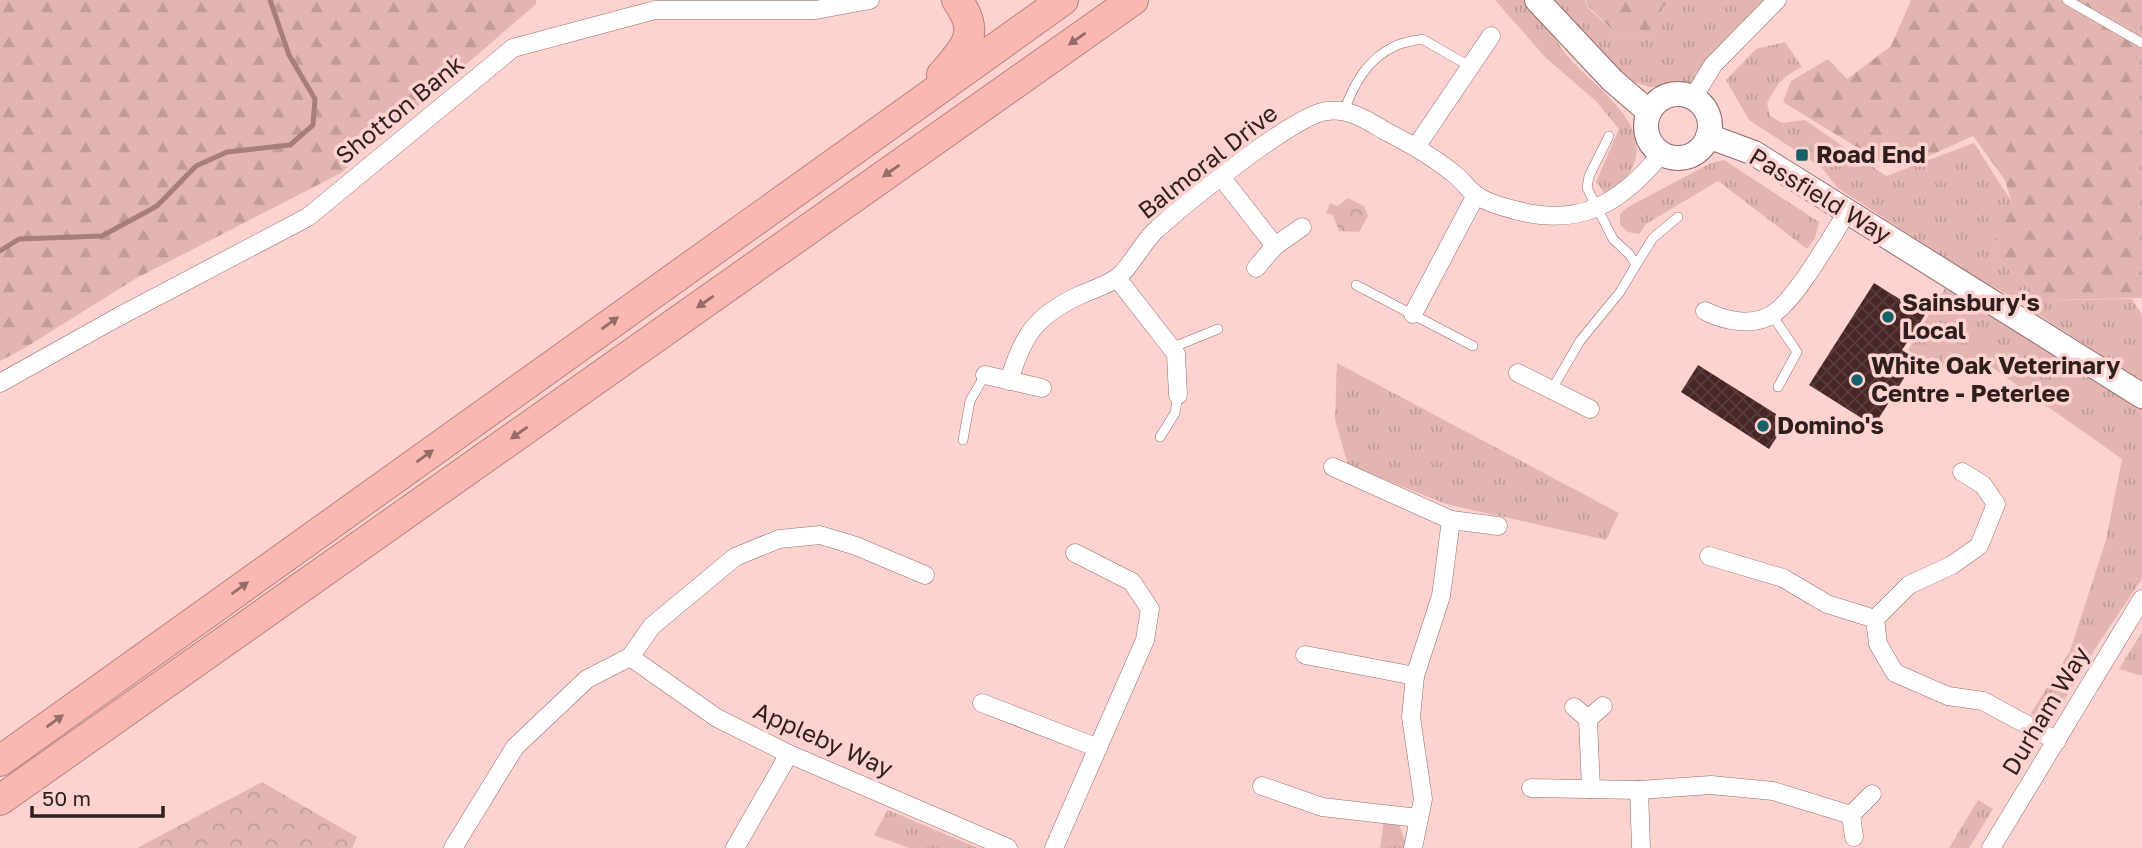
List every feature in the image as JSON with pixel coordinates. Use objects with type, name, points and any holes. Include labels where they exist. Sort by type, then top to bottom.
[{"type":"highway","points":[[914,107],[966,48],[971,29],[957,0]]},
{"type":"highway","points":[[0,761],[1063,0]]},
{"type":"highway","points":[[0,800],[1133,0]]},
{"type":"street","name":"Shotton Bank","points":[[0,383],[118,317],[308,217],[513,48],[656,10],[816,10],[870,0]]},
{"type":"street","points":[[1537,0],[1612,80],[1649,113]]},
{"type":"street","points":[[1693,98],[1713,65],[1777,0]]},
{"type":"street","points":[[1416,147],[1491,36]]},
{"type":"street","points":[[1684,95],[1693,98],[1702,105],[1710,121],[1708,136],[1702,149],[1693,156],[1677,159],[1661,154],[1647,134],[1649,113],[1664,97],[1684,95]]},
{"type":"street","name":"Balmoral Drive","points":[[1009,381],[1019,349],[1041,319],[1075,297],[1117,278],[1153,233],[1281,133],[1324,111],[1344,111]]},
{"type":"street","points":[[1344,111],[1356,114],[1416,147],[1454,173],[1476,195],[1536,216],[1564,216],[1598,209],[1621,195],[1643,176],[1661,154]]},
{"type":"street","name":"Passfield Way","points":[[1708,136],[1754,152],[2142,396]]},
{"type":"street","points":[[1222,178],[1275,246]]},
{"type":"street","points":[[1413,314],[1476,195]]},
{"type":"street","points":[[1705,312],[1721,319],[1745,321],[1772,315],[1790,298],[1848,211]]},
{"type":"street","points":[[1256,268],[1275,246],[1302,227]]},
{"type":"street","points":[[1117,278],[1176,354],[1178,395]]},
{"type":"street","points":[[1518,373],[1590,409]]},
{"type":"street","points":[[985,375],[1042,388]]},
{"type":"street","points":[[1333,467],[1451,520],[1498,526]]},
{"type":"street","points":[[1875,619],[1909,585],[1952,565],[1979,546],[1996,504],[1983,485],[1962,472]]},
{"type":"street","points":[[1413,848],[1423,799],[1411,717],[1415,676],[1441,596],[1451,520]]},
{"type":"street","points":[[453,848],[515,747],[587,679],[630,657],[652,626],[735,557],[779,539],[820,535],[856,546],[925,575]]},
{"type":"street","points":[[1055,848],[1145,640],[1150,609],[1132,582],[1075,553]]},
{"type":"street","points":[[1709,556],[1783,578],[1826,604],[1875,619]]},
{"type":"street","name":"Durham Way","points":[[1991,848],[2142,599]]},
{"type":"street","points":[[1875,619],[1878,644],[1895,673],[1948,696],[1983,701],[2057,741]]},
{"type":"street","points":[[1306,655],[1415,676]]},
{"type":"street","name":"Appleby Way","points":[[630,657],[717,718],[789,754],[1008,848]]},
{"type":"street","points":[[982,703],[1098,748]]},
{"type":"street","points":[[1588,719],[1603,706]]},
{"type":"street","points":[[1573,707],[1588,719],[1591,789]]},
{"type":"street","points":[[735,848],[789,754]]},
{"type":"street","points":[[1531,788],[1639,790],[1710,785],[1773,791],[1852,815]]},
{"type":"street","points":[[1262,786],[1322,807],[1418,818]]},
{"type":"street","points":[[1639,790],[1642,848]]},
{"type":"street","points":[[1854,836],[1852,815],[1872,794]]},
{"type":"lane","points":[[2067,0],[2142,43]]},
{"type":"lane","points":[[1344,111],[1355,82],[1368,65],[1395,46],[1422,39],[1471,67]]},
{"type":"lane","points":[[1609,136],[1589,176],[1587,188],[1613,239],[1630,255],[1636,265]]},
{"type":"lane","points":[[1552,389],[1580,341],[1620,292],[1653,238],[1678,217]]},
{"type":"lane","points":[[1356,285],[1473,346]]},
{"type":"lane","points":[[1772,315],[1797,352],[1778,387]]},
{"type":"lane","points":[[1171,348],[1218,329]]},
{"type":"lane","points":[[963,440],[970,401],[985,375]]},
{"type":"lane","points":[[1160,437],[1175,413],[1178,395]]},
{"type":"green space","points":[[0,0],[536,0],[536,4],[341,173],[135,279],[0,361]]},
{"type":"green space","points":[[1495,0],[1528,0],[1565,53],[1624,115],[1637,144],[1635,160],[1620,184],[1605,194],[1596,182],[1619,129],[1596,101],[1546,58]]},
{"type":"green space","points":[[1553,0],[1585,0],[1589,9],[1618,36],[1648,38],[1662,8],[1674,0],[1767,0],[1687,86],[1650,87],[1634,82],[1620,71]]},
{"type":"green space","points":[[1586,0],[1675,0],[1663,7],[1648,38],[1618,36],[1589,7]]},
{"type":"green space","points":[[1911,0],[2142,0],[2142,298],[2044,300],[1990,251],[2012,204],[2005,180],[1973,136],[1916,162],[1881,162],[1783,102],[1791,81],[1828,59],[1847,79],[1891,46]]},
{"type":"green space","points":[[1785,42],[1802,67],[1781,81],[1774,90],[1767,103],[1770,116],[1782,123],[1805,120],[1886,176],[1974,143],[2013,204],[1990,251],[2044,300],[2132,299],[2142,315],[2142,382],[1838,188],[1821,167],[1749,120],[1726,80],[1756,49]]},
{"type":"green space","points":[[1724,160],[1819,222],[1815,238],[1807,249],[1718,181],[1646,224],[1639,234],[1628,232],[1620,225],[1620,214],[1628,207],[1711,163]]},
{"type":"green space","points":[[1348,198],[1364,206],[1368,216],[1359,232],[1339,231],[1333,215],[1326,213],[1330,203],[1338,206]]},
{"type":"green space","points":[[1945,288],[2142,408],[2142,579],[2050,718],[2037,719],[2031,713],[2070,651],[2106,540],[2122,459],[1993,368],[1933,368],[1908,350]]},
{"type":"green space","points":[[1337,363],[1619,513],[1606,540],[1446,504],[1348,465],[1335,420]]},
{"type":"green space","points":[[2142,632],[2142,676],[2119,669]]},
{"type":"green space","points":[[262,782],[357,837],[352,848],[137,848]]},
{"type":"green space","points":[[1978,800],[1993,809],[1969,848],[1949,848]]},
{"type":"green space","points":[[888,809],[978,848],[909,848],[874,835]]},
{"type":"green space","points":[[1384,820],[1399,825],[1405,848],[1380,848]]},
{"type":"building","points":[[1874,283],[1925,315],[1902,350],[1916,359],[1874,426],[1809,385]]},
{"type":"building","points":[[1698,365],[1787,421],[1769,449],[1681,392]]},
{"type":"waterway","points":[[0,251],[19,239],[102,236],[157,206],[196,166],[227,152],[290,145],[313,125],[315,99],[289,55],[270,0]]},
{"type":"place","name":"Road End","points":[[1802,155]]},
{"type":"place","name":"Sainsbury's Local","points":[[1888,317]]},
{"type":"place","name":"White Oak Veterinary Centre - Peterlee","points":[[1857,380]]},
{"type":"place","name":"Domino's","points":[[1763,426]]}]
